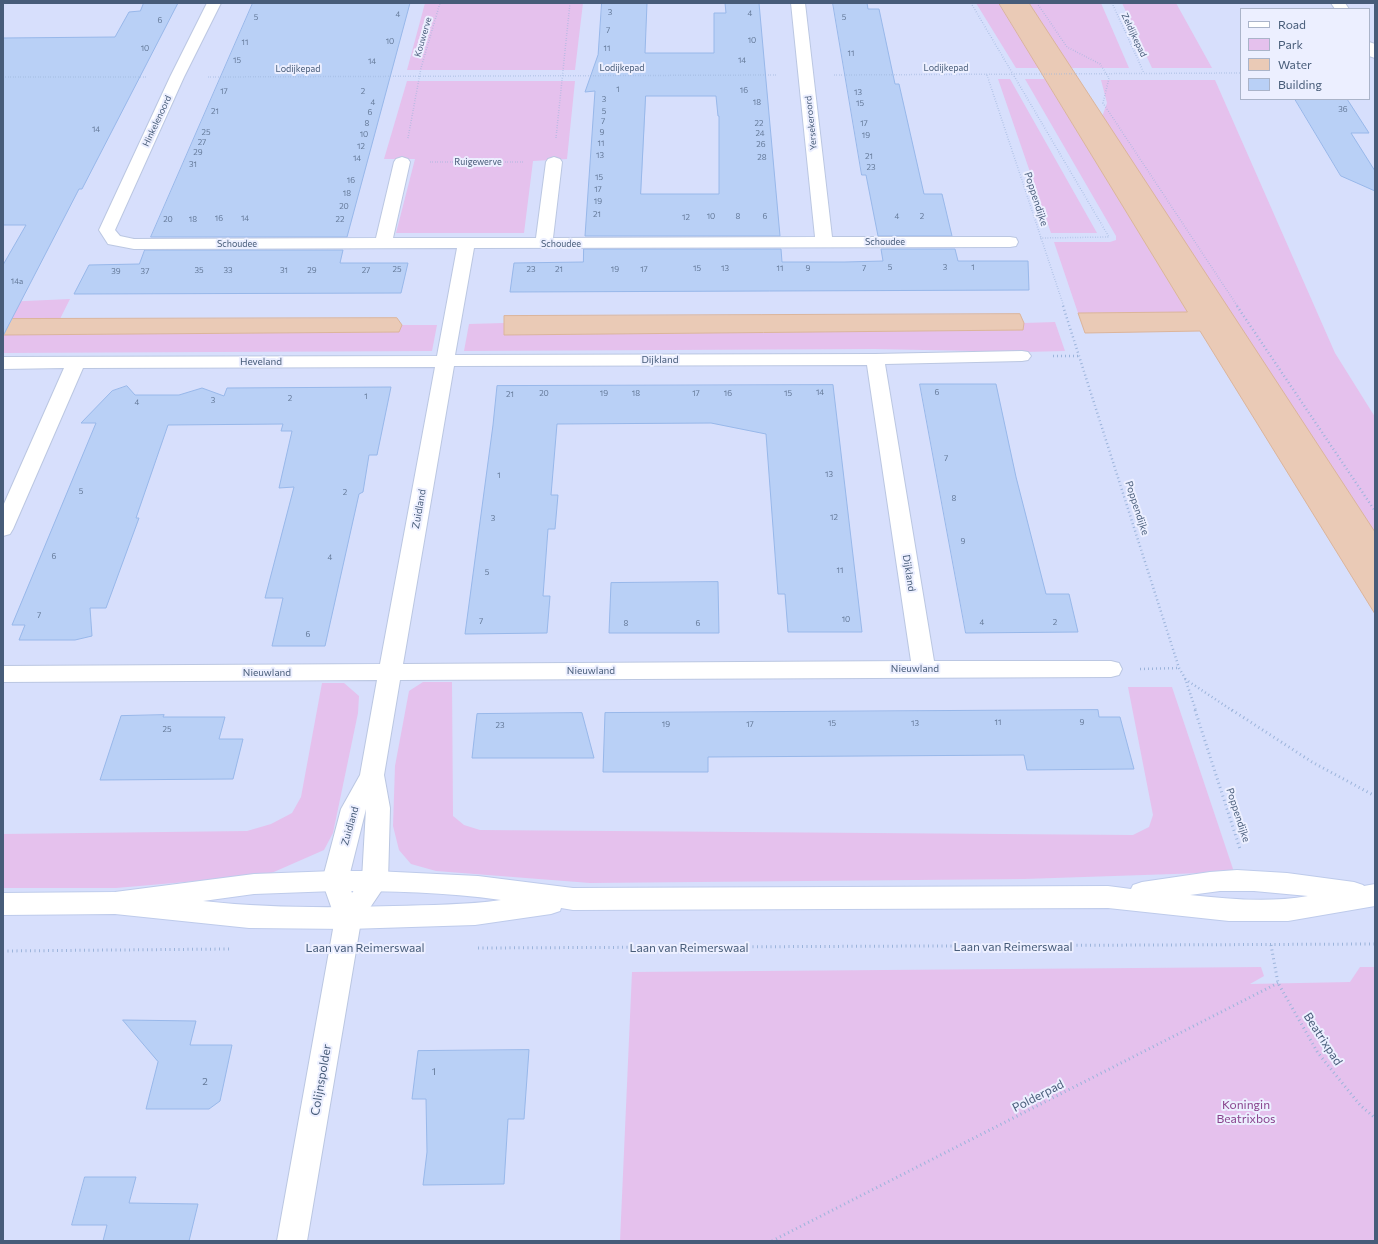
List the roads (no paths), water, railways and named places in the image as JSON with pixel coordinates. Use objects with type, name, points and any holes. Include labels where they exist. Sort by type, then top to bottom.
[{"type":"street","name":"Hinkelenoord","points":[[114,240],[107,230],[177,77],[214,3]]},
{"type":"street","name":"Yersekeroord","points":[[798,3],[824,242]]},
{"type":"street","points":[[382,244],[402,162]]},
{"type":"street","points":[[544,244],[554,162]]},
{"type":"street","name":"Schoudee","points":[[114,240],[134,244],[1010,242]]},
{"type":"street","name":"Zuidland","points":[[335,880],[353,809],[372,775],[466,244]]},
{"type":"street","name":"Dijkland","points":[[446,362],[875,359],[1022,356]]},
{"type":"street","name":"Dijkland","points":[[875,359],[924,669]]},
{"type":"street","name":"Heveland","points":[[3,363],[446,362]]},
{"type":"street","points":[[3,529],[76,363]]},
{"type":"street","name":"Nieuwland","points":[[3,674],[924,669],[1111,670]]},
{"type":"street","name":"Zuidland","points":[[372,775],[378,808],[375,880]]},
{"type":"street","points":[[335,880],[348,918]]},
{"type":"street","points":[[115,903],[254,884],[335,880],[375,880],[478,886],[574,899],[1108,897],[1229,910],[1288,910],[1375,895]]},
{"type":"street","points":[[348,918],[375,880]]},
{"type":"street","points":[[1108,897],[1221,881],[1276,882],[1375,895]]},
{"type":"street","points":[[3,904],[115,903],[249,917],[348,918],[475,914],[574,899]]},
{"type":"street","name":"Colijnspolder","points":[[292,1241],[348,918]]},
{"type":"water","points":[[999,3],[1029,3],[1375,532],[1375,614],[1200,331],[1085,333],[1078,313],[1187,312]]},
{"type":"water","points":[[1020,314],[1024,323],[1023,330],[504,335],[504,316]]},
{"type":"water","points":[[397,318],[402,325],[399,332],[3,335],[3,319]]},
{"type":"park label","name":"Koningin Beatrixbos","points":[[1246,1112]]}]
